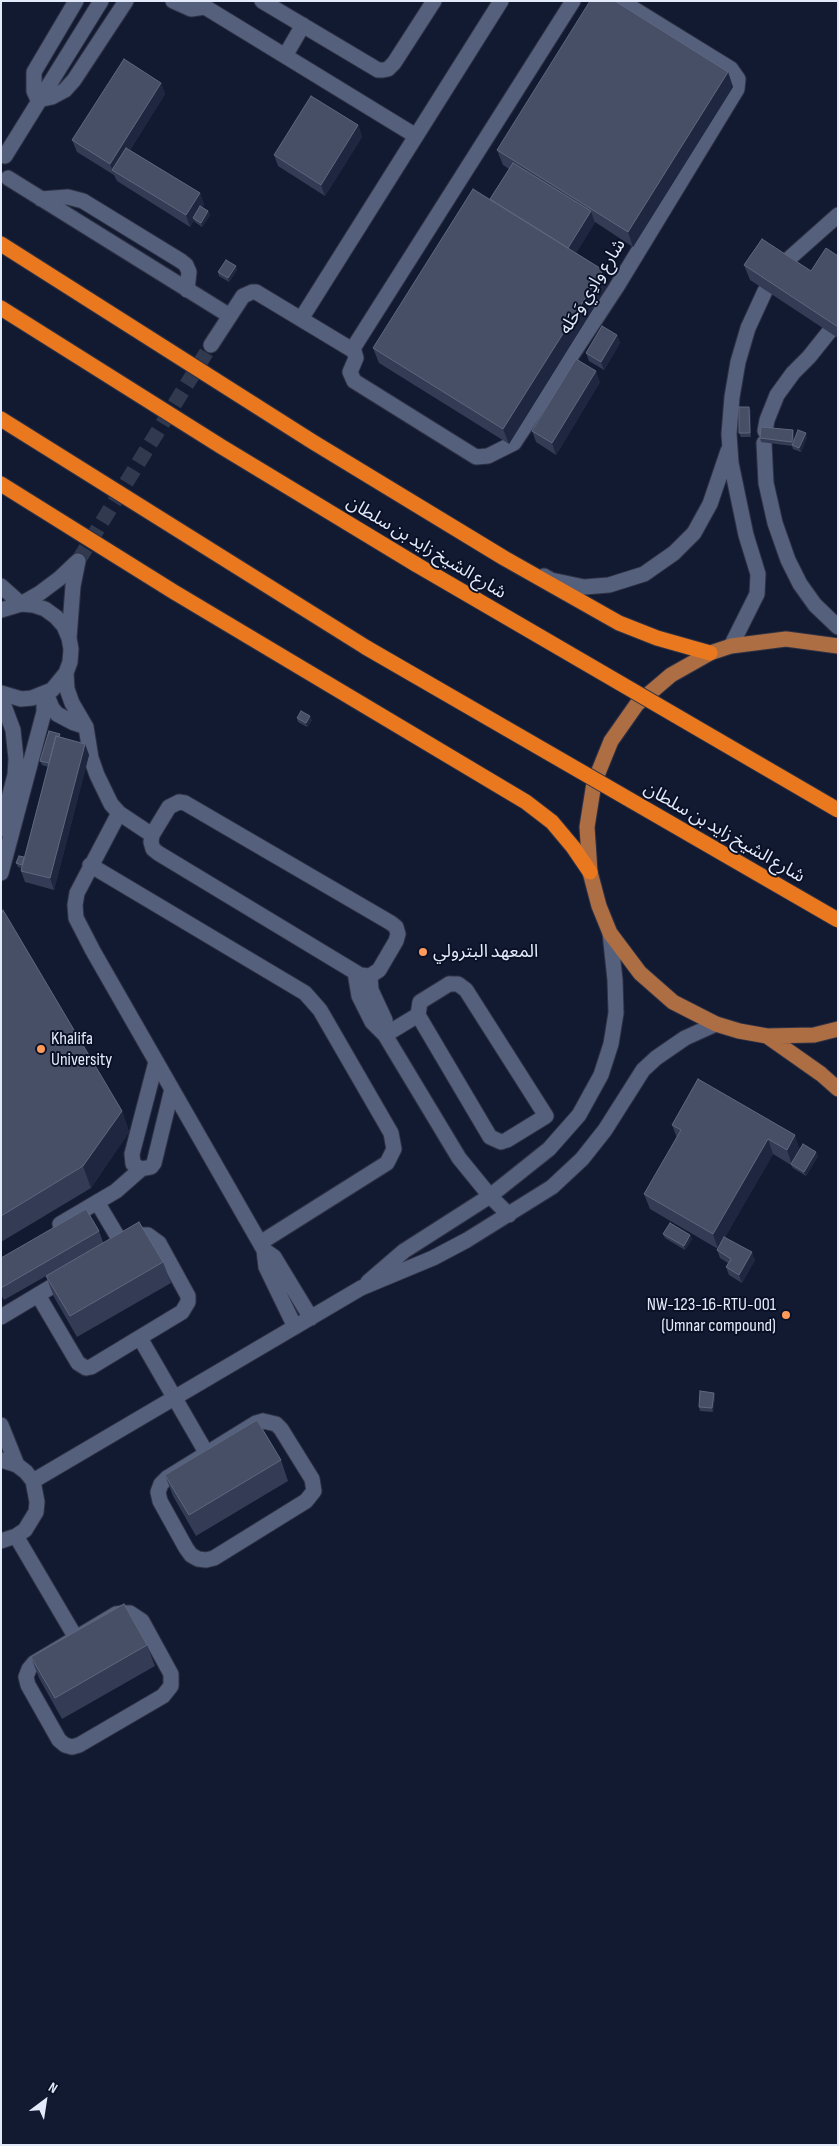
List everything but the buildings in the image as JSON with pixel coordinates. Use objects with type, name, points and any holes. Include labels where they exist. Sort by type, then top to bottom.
[{"type":"highway","points":[[1,244],[304,436],[504,558],[619,622],[658,638],[710,653]]},
{"type":"highway","name":"شارع الشيخ زايد بن سلطان","points":[[1,308],[417,565],[838,810]]},
{"type":"highway","name":"شارع الشيخ زايد بن سلطان","points":[[1,419],[367,648],[838,920]]},
{"type":"highway","points":[[1,484],[174,592],[526,802],[552,822],[573,847],[590,872]]},
{"type":"main road","points":[[838,646],[786,639],[731,646],[710,653],[671,675],[637,704],[611,741],[594,783],[587,827],[590,872],[599,906],[610,933],[640,973],[673,1002],[716,1024],[739,1031],[767,1036],[814,1035],[838,1029]]},
{"type":"main road","points":[[767,1036],[821,1074],[838,1089]]},
{"type":"street","points":[[38,100],[34,91],[34,72],[76,1]]},
{"type":"street","points":[[101,1],[3,154],[11,167],[4,180],[41,199],[230,316]]},
{"type":"street","points":[[38,100],[52,97],[65,90],[74,80],[126,1]]},
{"type":"street","points":[[173,1],[191,9],[204,4],[416,136]]},
{"type":"street","points":[[262,1],[378,70],[388,69],[394,63],[434,1]]},
{"type":"street","points":[[301,319],[501,1]]},
{"type":"street","name":"شارع وادِي وَحَله","points":[[573,1],[352,350],[357,355],[350,372],[354,381],[476,457],[488,456],[506,449],[518,439],[622,279],[737,89],[738,79],[731,69],[621,1]]},
{"type":"street","points":[[285,56],[303,25]]},
{"type":"street","points":[[41,199],[68,197],[83,201],[181,260],[189,272],[187,290]]},
{"type":"street","points":[[783,264],[838,215]]},
{"type":"street","points":[[731,646],[757,594],[758,574],[746,535],[731,463],[729,434],[732,398],[738,362],[748,328],[765,291]]},
{"type":"street","points":[[211,345],[243,296],[252,292],[261,295],[352,350]]},
{"type":"street","points":[[829,332],[793,373],[777,395],[767,420],[765,437],[766,483],[788,560],[800,584],[815,605],[838,627]]},
{"type":"street","points":[[504,558],[552,580],[584,587],[609,585],[644,574],[674,553],[694,533],[710,504],[730,445]]},
{"type":"street","points":[[1,610],[21,604],[54,583],[78,561],[73,586],[69,638],[70,662],[66,673],[58,685],[45,694],[21,699],[1,693]]},
{"type":"street","points":[[1,586],[21,604],[46,609],[60,621],[69,638]]},
{"type":"street","points":[[66,673],[72,703],[86,727],[91,758],[111,804],[119,813],[152,835]]},
{"type":"street","points":[[45,694],[52,708],[58,714],[86,727]]},
{"type":"street","points":[[1,873],[44,712],[45,694]]},
{"type":"street","points":[[1,698],[13,730],[16,758],[15,775],[1,829]]},
{"type":"street","points":[[179,802],[185,803],[383,918],[396,927],[398,934],[396,941],[380,970],[370,976],[360,975],[158,853],[153,849],[152,835],[169,807],[179,802]]},
{"type":"street","points":[[119,813],[90,865],[77,893],[75,905],[76,918],[84,937],[262,1246],[274,1257],[311,1318]]},
{"type":"street","points":[[90,865],[305,993],[320,1010],[391,1134],[394,1148],[387,1162],[262,1246]]},
{"type":"street","points":[[361,1288],[404,1251],[490,1196],[549,1149],[566,1132],[591,1096],[601,1075],[610,1044],[616,1004],[610,933]]},
{"type":"street","points":[[355,972],[356,988],[372,1022],[386,1035],[459,1158],[490,1196],[509,1215]]},
{"type":"street","points":[[370,976],[371,990],[385,1020],[386,1035]]},
{"type":"street","points":[[546,1116],[507,1140],[501,1142],[490,1137],[418,1015],[418,1008],[425,998],[449,984],[458,984],[463,987],[546,1116],[566,1132]]},
{"type":"street","points":[[386,1035],[418,1015]]},
{"type":"street","points":[[33,1481],[361,1288],[433,1258],[509,1215],[552,1186],[582,1159],[605,1130],[643,1070],[656,1058],[685,1038],[716,1024]]},
{"type":"street","points":[[141,1170],[133,1164],[132,1154],[156,1062]]},
{"type":"street","points":[[49,1231],[125,1184],[141,1170],[151,1167],[154,1163],[172,1089]]},
{"type":"street","points":[[97,1202],[122,1244]]},
{"type":"street","points":[[38,1295],[78,1363],[82,1366],[91,1367],[182,1312],[188,1302],[188,1296],[154,1238],[141,1234],[106,1254]]},
{"type":"street","points":[[262,1246],[266,1267],[295,1327]]},
{"type":"street","points":[[1,1317],[80,1269]]},
{"type":"street","points":[[140,1338],[207,1454]]},
{"type":"street","points":[[270,1421],[281,1429],[312,1479],[314,1491],[311,1497],[214,1558],[198,1559],[186,1548],[160,1500],[158,1492],[161,1484],[167,1478],[207,1454],[256,1423],[270,1421]]},
{"type":"street","points":[[1,1425],[17,1465]]},
{"type":"street","points":[[1,1460],[17,1465],[26,1472],[33,1481],[36,1492],[36,1512],[25,1530],[9,1538],[76,1638]]},
{"type":"street","points":[[123,1612],[137,1616],[142,1620],[171,1674],[172,1680],[168,1692],[163,1696],[79,1745],[72,1747],[65,1745],[59,1740],[28,1685],[26,1677],[28,1669],[34,1663],[76,1638],[116,1614],[123,1612]]},
{"type":"tunnel","points":[[78,561],[211,345]]},
{"type":"place","name":"المعهد البترولي","points":[[423,952]]},
{"type":"place","name":"Khalifa University","points":[[41,1049]]},
{"type":"place","name":"NW-123-16-RTU-001 (Umnar compound)","points":[[786,1315]]}]
